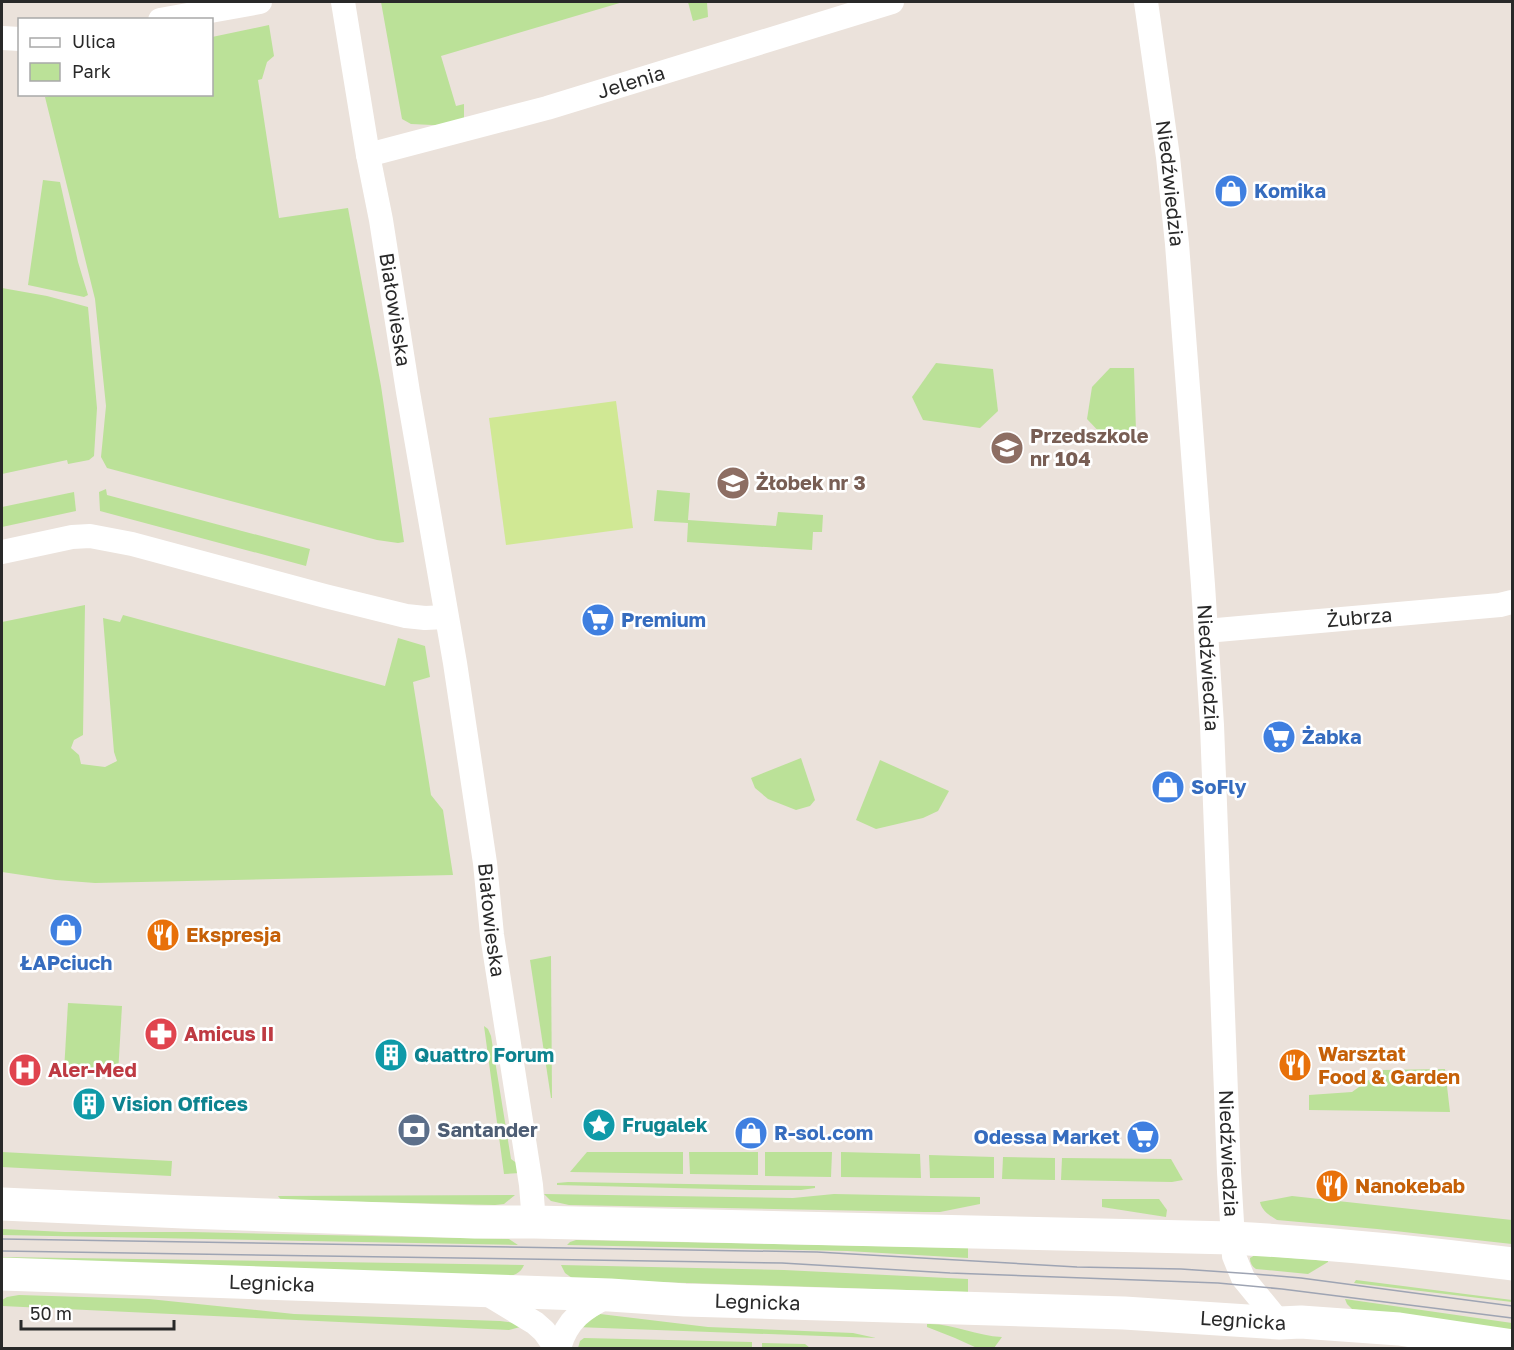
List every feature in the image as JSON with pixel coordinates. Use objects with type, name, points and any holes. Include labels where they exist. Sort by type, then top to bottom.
[{"type":"main road","points":[[2,1204],[475,1222],[1233,1238],[1313,1242],[1512,1264]]},
{"type":"main road","name":"Legnicka","points":[[2,1274],[610,1295],[685,1300],[1124,1313],[1399,1329],[1512,1346]]},
{"type":"street","points":[[171,18],[260,2]]},
{"type":"street","name":"Białowieska","points":[[343,2],[455,663],[485,863],[492,935],[531,1185],[534,1222]]},
{"type":"street","name":"Jelenia","points":[[368,155],[547,108],[892,2]]},
{"type":"street","name":"Niedźwiedzia","points":[[1146,2],[1168,157],[1177,244],[1206,631],[1217,825],[1234,1256],[1243,1278],[1280,1323]]},
{"type":"street","points":[[2,38],[18,39]]},
{"type":"street","points":[[2,552],[72,537],[90,536],[132,544],[406,616],[446,617]]},
{"type":"street","name":"Żubrza","points":[[1206,631],[1500,605],[1512,602]]},
{"type":"street","points":[[482,1291],[535,1323],[557,1348],[573,1320],[582,1311],[610,1295]]},
{"type":"green space","points":[[381,2],[623,2],[441,56],[456,106],[464,104],[464,123],[454,126],[411,124],[402,119]]},
{"type":"green space","points":[[688,2],[707,2],[708,17],[693,21]]},
{"type":"green space","points":[[269,25],[274,56],[267,62],[262,79],[258,80],[279,218],[348,208],[381,386],[404,542],[377,540],[107,468],[101,457],[106,406],[95,299],[45,97],[213,96],[213,37]]},
{"type":"green space","points":[[43,180],[60,182],[88,295],[84,297],[28,285]]},
{"type":"green space","points":[[2,288],[47,296],[88,307],[97,408],[94,456],[89,460],[68,464],[67,460],[2,474]]},
{"type":"green space","points":[[936,363],[993,369],[998,411],[980,428],[923,420],[912,397]]},
{"type":"green space","points":[[1110,368],[1134,368],[1136,432],[1127,439],[1104,437],[1087,419],[1092,387]]},
{"type":"green space","points":[[616,401],[633,528],[506,545],[489,418]]},
{"type":"green space","points":[[106,489],[107,495],[310,549],[306,566],[100,511],[99,492]]},
{"type":"green space","points":[[657,490],[690,493],[688,520],[776,526],[778,512],[823,515],[822,532],[813,532],[812,550],[687,542],[688,523],[654,521]]},
{"type":"green space","points":[[74,492],[76,511],[2,527],[2,507]]},
{"type":"green space","points":[[85,605],[83,735],[74,740],[71,748],[79,755],[81,764],[105,767],[117,761],[114,752],[103,618],[120,622],[123,615],[385,686],[398,638],[425,646],[430,677],[413,682],[431,795],[443,810],[453,875],[95,883],[2,872],[2,622]]},
{"type":"green space","points":[[801,758],[815,800],[810,806],[796,810],[768,799],[755,788],[751,778]]},
{"type":"green space","points":[[880,760],[949,791],[938,811],[923,818],[876,829],[856,820]]},
{"type":"green space","points":[[551,956],[552,1098],[530,960]]},
{"type":"green space","points":[[68,1003],[122,1006],[118,1074],[64,1071]]},
{"type":"green space","points":[[484,1026],[491,1036],[511,1159],[518,1164],[520,1173],[504,1174]]},
{"type":"green space","points":[[1445,1069],[1450,1112],[1309,1110],[1309,1095],[1352,1092],[1383,1070]]},
{"type":"green space","points":[[2,1152],[172,1161],[171,1176],[2,1167]]},
{"type":"green space","points":[[587,1152],[683,1152],[683,1174],[570,1172]]},
{"type":"green space","points":[[689,1152],[758,1152],[758,1175],[690,1174]]},
{"type":"green space","points":[[765,1152],[832,1152],[831,1177],[765,1176]]},
{"type":"green space","points":[[841,1152],[920,1154],[921,1178],[841,1177]]},
{"type":"green space","points":[[929,1155],[994,1157],[994,1178],[930,1178]]},
{"type":"green space","points":[[1003,1157],[1055,1158],[1055,1180],[1002,1179]]},
{"type":"green space","points":[[1062,1158],[1171,1159],[1183,1180],[1172,1182],[1061,1180]]},
{"type":"green space","points":[[557,1183],[815,1186],[815,1188],[753,1190],[557,1185]]},
{"type":"green space","points":[[544,1194],[793,1198],[834,1194],[980,1197],[980,1204],[940,1212],[569,1205],[551,1201]]},
{"type":"green space","points":[[515,1195],[504,1204],[495,1205],[281,1200],[278,1196]]},
{"type":"green space","points":[[1292,1196],[1512,1220],[1512,1244],[1277,1220],[1264,1211],[1260,1202]]},
{"type":"green space","points":[[1102,1199],[1159,1199],[1167,1210],[1166,1217],[1102,1207]]},
{"type":"green space","points":[[2,1229],[509,1239],[518,1245],[2,1235]]},
{"type":"green space","points":[[576,1240],[968,1248],[968,1258],[847,1251],[567,1245]]},
{"type":"green space","points":[[1255,1255],[1328,1262],[1308,1274],[1256,1269],[1250,1260]]},
{"type":"green space","points":[[2,1257],[524,1265],[522,1269],[510,1276],[2,1260]]},
{"type":"green space","points":[[561,1265],[784,1270],[968,1279],[968,1292],[572,1278],[565,1273]]},
{"type":"green space","points":[[1356,1280],[1512,1300],[1512,1302],[1354,1283]]},
{"type":"green space","points":[[19,1295],[149,1299],[294,1314],[500,1321],[524,1326],[509,1330],[2,1306],[2,1300]]},
{"type":"green space","points":[[1345,1299],[1512,1323],[1512,1332],[1352,1309]]},
{"type":"green space","points":[[600,1314],[708,1327],[853,1333],[876,1338],[576,1327]]},
{"type":"green space","points":[[927,1324],[946,1325],[1002,1337],[994,1348],[977,1348],[927,1327]]},
{"type":"green space","points":[[584,1338],[752,1342],[752,1348],[578,1348],[580,1341]]},
{"type":"green space","points":[[762,1343],[805,1344],[810,1348],[762,1348]]},
{"type":"tram line","points":[[2,1239],[817,1252],[1077,1267],[1181,1269],[1254,1274],[1301,1278],[1512,1306]]},
{"type":"tram line","points":[[2,1251],[782,1263],[950,1273],[1218,1283],[1512,1318]]},
{"type":"place","name":"Komika","points":[[1231,191]]},
{"type":"place","name":"Przedszkole nr 104","points":[[1007,448]]},
{"type":"place","name":"Żłobek nr 3","points":[[733,483]]},
{"type":"place","name":"Premium","points":[[598,620]]},
{"type":"place","name":"Żabka","points":[[1279,737]]},
{"type":"place","name":"SoFly","points":[[1168,787]]},
{"type":"place","name":"ŁAPciuch","points":[[66,930]]},
{"type":"place","name":"Ekspresja","points":[[163,935]]},
{"type":"place","name":"Amicus II","points":[[161,1034]]},
{"type":"place","name":"Quattro Forum","points":[[391,1055]]},
{"type":"place","name":"Warsztat Food & Garden","points":[[1295,1065]]},
{"type":"place","name":"Aler-Med","points":[[25,1070]]},
{"type":"place","name":"Vision Offices","points":[[89,1104]]},
{"type":"place","name":"Frugalek","points":[[599,1125]]},
{"type":"place","name":"Santander","points":[[414,1130]]},
{"type":"place","name":"R-sol.com","points":[[751,1133]]},
{"type":"place","name":"Odessa Market","points":[[1143,1137]]},
{"type":"place","name":"Nanokebab","points":[[1332,1186]]}]
